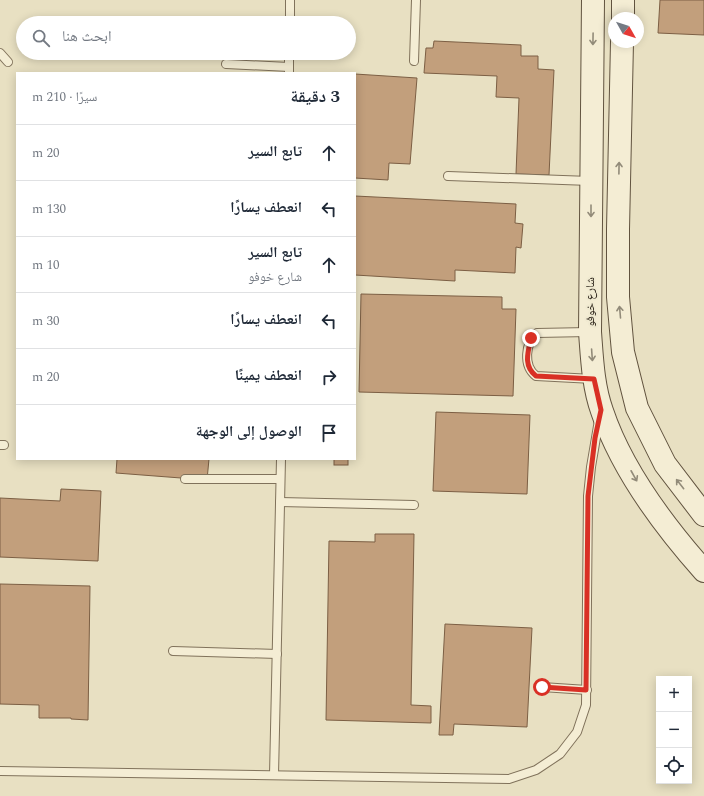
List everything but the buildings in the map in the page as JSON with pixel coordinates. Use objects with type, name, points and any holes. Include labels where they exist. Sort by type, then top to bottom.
[{"type":"street","name":"شارع خوفو","points":[[593,0],[590,332],[594,379],[601,410],[616,445],[644,496],[704,571]]},
{"type":"street","points":[[623,0],[623,12]]},
{"type":"street","points":[[622,48],[618,297],[623,352],[637,408],[664,464],[703,513]]},
{"type":"lane","points":[[290,0],[290,16]]},
{"type":"lane","points":[[414,61],[416,0]]},
{"type":"lane","points":[[0,54],[8,62]]},
{"type":"lane","points":[[226,64],[289,70]]},
{"type":"lane","points":[[448,176],[591,181]]},
{"type":"lane","points":[[590,332],[537,333],[531,338],[527,361],[529,368],[536,376],[594,379]]},
{"type":"lane","points":[[0,771],[509,779],[536,770],[560,754],[577,732],[586,705],[588,496],[592,460],[601,410]]},
{"type":"lane","points":[[274,775],[281,460]]},
{"type":"lane","points":[[185,479],[280,479]]},
{"type":"lane","points":[[280,502],[414,504]]},
{"type":"lane","points":[[173,651],[277,654]]},
{"type":"lane","points":[[542,687],[586,690]]},
{"type":"route","points":[[531,338],[527,361],[532,373],[536,376],[594,379],[601,410],[595,438],[588,496],[586,690],[542,687]]}]
